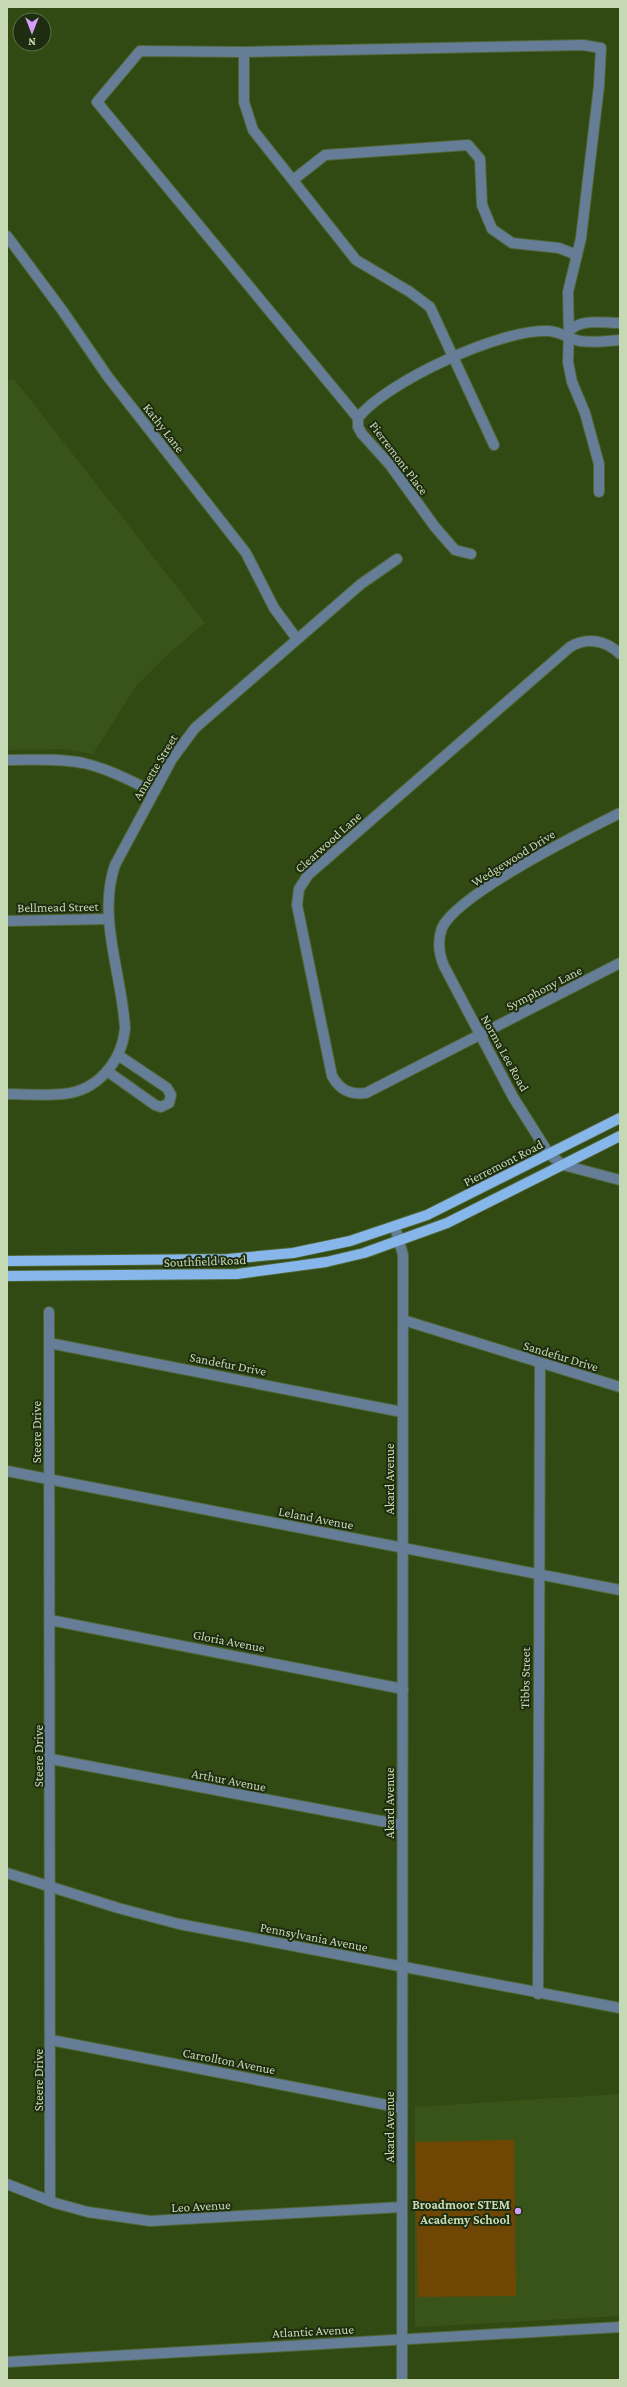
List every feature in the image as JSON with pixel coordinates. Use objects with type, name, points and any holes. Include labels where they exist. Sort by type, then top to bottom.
[{"type":"main road","name":"Pierremont Road","points":[[396,1227],[443,1207],[620,1118]]},
{"type":"main road","points":[[598,1129],[606,1143]]},
{"type":"main road","points":[[399,1242],[447,1223],[620,1136]]},
{"type":"main road","name":"Southfield Road","points":[[7,1261],[228,1259],[312,1250],[396,1227]]},
{"type":"main road","name":"Southfield Road","points":[[7,1276],[237,1274],[285,1269],[326,1262],[399,1242]]},
{"type":"main road","points":[[283,1254],[285,1269]]},
{"type":"main road","points":[[51,1260],[51,1276]]},
{"type":"main road","points":[[154,1260],[155,1275]]},
{"type":"street","points":[[358,418],[97,102],[140,51],[244,52],[583,45],[601,48],[599,86],[581,238],[568,292],[568,362],[572,382],[585,412],[599,464],[599,492]]},
{"type":"street","points":[[244,52],[244,102],[253,130],[356,260],[410,292],[430,307],[494,445]]},
{"type":"street","points":[[293,180],[325,155],[468,146],[480,159],[482,205],[492,229],[512,243],[558,248],[577,255]]},
{"type":"street","name":"Kathy Lane","points":[[7,236],[62,310],[108,377],[246,553],[272,604],[297,639]]},
{"type":"street","points":[[569,335],[573,327],[585,322],[620,323]]},
{"type":"street","name":"Pierremont Place","points":[[470,554],[455,550],[435,527],[390,465],[362,434],[358,427],[358,418],[365,409],[398,386],[484,344],[518,334],[548,331],[569,335],[579,341],[620,340]]},
{"type":"street","name":"Annette Street","points":[[107,1072],[118,1055],[124,1036],[125,1021],[107,897],[115,865],[154,792],[179,748],[195,728],[361,584],[397,559]]},
{"type":"street","name":"Clearwood Lane","points":[[479,1035],[366,1093],[347,1092],[339,1087],[332,1076],[297,905],[297,894],[308,875],[570,648],[586,641],[602,642],[612,647],[620,654]]},
{"type":"street","points":[[7,760],[57,760],[82,763],[115,773],[154,792]]},
{"type":"street","name":"Wedgewood Drive","points":[[439,945],[442,928],[448,918],[476,896],[543,854],[620,813]]},
{"type":"street","name":"Bellmead Street","points":[[7,920],[109,919]]},
{"type":"street","name":"Norma Lee Road","points":[[439,945],[444,966],[513,1097],[549,1154],[563,1165]]},
{"type":"street","name":"Symphony Lane","points":[[479,1035],[620,963]]},
{"type":"street","points":[[7,1094],[71,1092],[85,1088],[107,1072],[155,1105],[161,1107],[169,1103],[171,1095],[167,1088],[118,1055]]},
{"type":"street","points":[[563,1165],[620,1180]]},
{"type":"street","name":"Akard Avenue","points":[[396,1227],[403,1255],[402,2380]]},
{"type":"street","name":"Steere Drive","points":[[49,1312],[51,1759],[50,2201]]},
{"type":"street","name":"Sandefur Drive","points":[[403,1320],[620,1388]]},
{"type":"street","name":"Sandefur Drive","points":[[49,1343],[402,1412]]},
{"type":"street","name":"Tibbs Street","points":[[538,1994],[540,1363]]},
{"type":"street","name":"Leland Avenue","points":[[7,1471],[620,1590]]},
{"type":"street","name":"Gloria Avenue","points":[[50,1620],[403,1689]]},
{"type":"street","name":"Arthur Avenue","points":[[51,1759],[402,1825]]},
{"type":"street","name":"Pennsylvania Avenue","points":[[7,1873],[118,1908],[179,1924],[538,1994],[620,2008]]},
{"type":"street","name":"Carrollton Avenue","points":[[51,2040],[402,2108]]},
{"type":"street","name":"Leo Avenue","points":[[7,2184],[50,2201],[88,2212],[150,2221],[402,2207]]},
{"type":"street","name":"Atlantic Avenue","points":[[7,2362],[620,2327]]},
{"type":"shaded area","points":[[14,379],[205,623],[169,653],[136,686],[93,754],[64,749],[7,750],[7,381]]},
{"type":"shaded area","name":"Broadmoor STEM Academy School","points":[[620,2094],[620,2316],[415,2327],[415,2107]]},
{"type":"shaded area","points":[[514,2140],[516,2296],[418,2297],[415,2142]]},
{"type":"place","name":"Broadmoor STEM Academy School","points":[[518,2211]]}]
